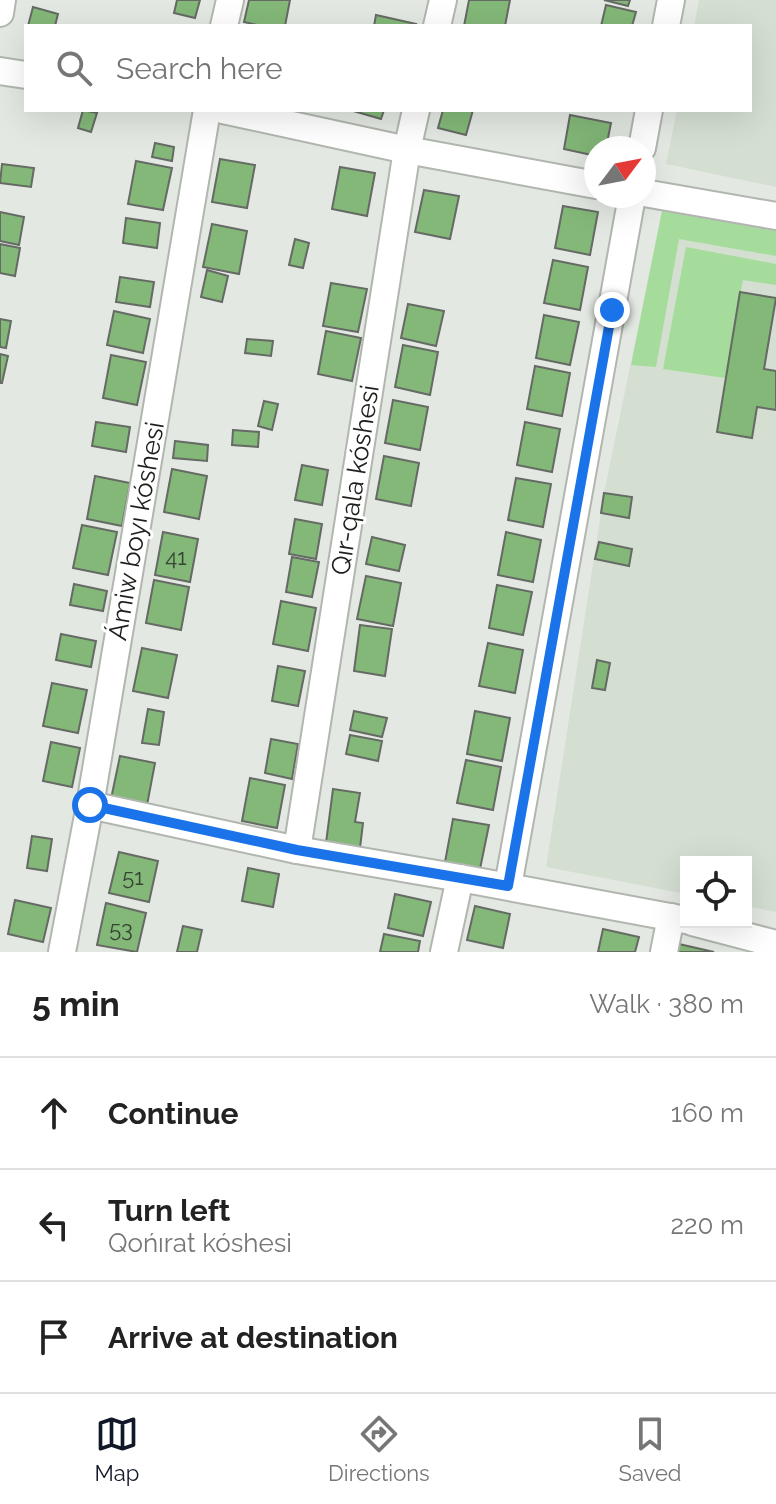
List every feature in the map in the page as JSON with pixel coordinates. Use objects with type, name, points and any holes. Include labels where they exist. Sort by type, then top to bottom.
[{"type":"street","points":[[0,13],[2,0]]},
{"type":"street","points":[[224,24],[230,0]]},
{"type":"street","points":[[437,24],[443,0]]},
{"type":"street","points":[[666,24],[671,0]]},
{"type":"street","points":[[0,71],[24,75]]},
{"type":"street","name":"Ámiw boyı kóshesi","points":[[62,952],[90,805],[207,112]]},
{"type":"street","points":[[232,112],[407,150],[584,183]]},
{"type":"street","name":"Qır-qala kóshesi","points":[[297,850],[407,150],[416,112]]},
{"type":"street","points":[[644,136],[649,112]]},
{"type":"street","points":[[656,195],[776,216]]},
{"type":"street","points":[[508,886],[630,208]]},
{"type":"street","points":[[90,805],[297,850],[680,919]]},
{"type":"street","points":[[444,952],[460,878]]},
{"type":"street","points":[[664,952],[680,925]]},
{"type":"street","points":[[714,928],[776,944]]},
{"type":"shaded area","points":[[699,0],[776,0],[776,187],[666,164],[677,112],[752,112],[752,24],[694,24]]},
{"type":"shaded area","points":[[662,211],[776,231],[776,912],[752,907],[752,856],[680,856],[680,893],[546,867],[604,493]]},
{"type":"green space","points":[[662,211],[776,231],[776,256],[679,239],[656,367],[631,365]]},
{"type":"green space","points":[[686,247],[776,264],[776,285],[743,280],[725,378],[663,369]]},
{"type":"building","points":[[177,0],[200,0],[195,18],[174,13]]},
{"type":"building","points":[[249,0],[290,0],[285,24],[244,22]]},
{"type":"building","points":[[469,0],[510,0],[505,24],[464,24]]},
{"type":"building","points":[[604,0],[630,0],[628,6]]},
{"type":"building","points":[[606,5],[636,12],[633,24],[601,24]]},
{"type":"building","points":[[33,7],[58,14],[56,24],[29,24]]},
{"type":"building","points":[[376,15],[416,24],[374,24]]},
{"type":"building","points":[[82,112],[97,113],[91,132],[78,128]]},
{"type":"building","points":[[357,112],[383,112],[381,119]]},
{"type":"building","points":[[442,112],[472,112],[466,135],[438,128]]},
{"type":"building","points":[[570,115],[611,123],[608,136],[584,136],[584,153],[564,149]]},
{"type":"building","points":[[155,143],[174,147],[172,161],[152,157]]},
{"type":"building","points":[[220,159],[255,165],[247,208],[212,202]]},
{"type":"building","points":[[136,161],[172,168],[163,210],[128,204]]},
{"type":"building","points":[[2,164],[34,168],[31,187],[0,183]]},
{"type":"building","points":[[340,167],[375,173],[367,216],[332,209]]},
{"type":"building","points":[[424,190],[459,196],[450,239],[415,232]]},
{"type":"building","points":[[563,206],[598,212],[590,255],[555,248]]},
{"type":"building","points":[[0,212],[24,217],[19,245],[0,241]]},
{"type":"building","points":[[126,218],[160,223],[157,248],[123,243]]},
{"type":"building","points":[[212,224],[247,231],[239,274],[203,267]]},
{"type":"building","points":[[295,239],[309,243],[303,268],[289,265]]},
{"type":"building","points":[[0,244],[20,248],[15,276],[0,273]]},
{"type":"building","points":[[553,260],[588,267],[580,310],[544,303]]},
{"type":"building","points":[[207,270],[228,276],[222,302],[201,297]]},
{"type":"building","points":[[120,277],[154,282],[150,307],[116,302]]},
{"type":"building","points":[[331,283],[367,289],[358,332],[323,326]]},
{"type":"building","points":[[740,292],[776,298],[764,369],[776,371],[776,410],[757,407],[752,438],[717,432]]},
{"type":"building","points":[[408,304],[444,311],[436,346],[401,338]]},
{"type":"building","points":[[114,311],[150,319],[143,353],[107,345]]},
{"type":"building","points":[[544,315],[579,322],[570,365],[536,358]]},
{"type":"building","points":[[0,319],[11,321],[6,348],[0,347]]},
{"type":"building","points":[[326,331],[361,338],[352,381],[318,374]]},
{"type":"building","points":[[247,339],[273,341],[271,356],[245,353]]},
{"type":"building","points":[[403,345],[438,352],[430,395],[395,387]]},
{"type":"building","points":[[0,354],[8,356],[2,383],[0,383]]},
{"type":"building","points":[[111,355],[146,362],[137,405],[103,398]]},
{"type":"building","points":[[535,366],[570,373],[562,416],[527,409]]},
{"type":"building","points":[[393,400],[428,407],[420,450],[385,443]]},
{"type":"building","points":[[264,401],[278,404],[272,430],[258,426]]},
{"type":"building","points":[[96,422],[130,427],[126,452],[92,446]]},
{"type":"building","points":[[525,422],[560,429],[552,472],[517,465]]},
{"type":"building","points":[[233,430],[259,432],[258,447],[232,445]]},
{"type":"building","points":[[175,441],[208,445],[207,461],[173,458]]},
{"type":"building","points":[[384,456],[419,463],[411,506],[376,499]]},
{"type":"building","points":[[302,465],[328,470],[322,505],[295,500]]},
{"type":"building","points":[[172,469],[207,476],[199,519],[164,512]]},
{"type":"building","points":[[95,476],[130,483],[122,526],[87,519]]},
{"type":"building","points":[[516,478],[551,484],[543,527],[508,520]]},
{"type":"building","points":[[604,493],[632,497],[629,518],[601,513]]},
{"type":"building","points":[[295,519],[322,524],[316,559],[289,554]]},
{"type":"building","points":[[82,525],[117,532],[108,575],[73,568]]},
{"type":"building","points":[[163,532],[198,539],[190,582],[155,575]]},
{"type":"building","points":[[506,532],[541,540],[533,582],[498,575]]},
{"type":"building","points":[[372,537],[405,545],[399,571],[366,564]]},
{"type":"building","points":[[599,542],[632,549],[629,566],[595,559]]},
{"type":"building","points":[[292,557],[319,562],[312,597],[286,592]]},
{"type":"building","points":[[366,576],[401,583],[393,626],[357,619]]},
{"type":"building","points":[[154,580],[189,587],[181,630],[146,623]]},
{"type":"building","points":[[74,584],[107,591],[103,611],[70,605]]},
{"type":"building","points":[[497,585],[532,592],[523,635],[489,628]]},
{"type":"building","points":[[281,601],[316,608],[308,651],[273,644]]},
{"type":"building","points":[[360,625],[392,629],[385,676],[354,671]]},
{"type":"building","points":[[61,634],[96,641],[91,667],[56,660]]},
{"type":"building","points":[[488,643],[523,650],[515,693],[479,686]]},
{"type":"building","points":[[142,648],[177,655],[168,698],[133,691]]},
{"type":"building","points":[[597,660],[610,663],[605,690],[592,688]]},
{"type":"building","points":[[278,666],[305,671],[298,706],[272,701]]},
{"type":"building","points":[[52,683],[87,690],[78,733],[43,726]]},
{"type":"building","points":[[148,709],[164,712],[159,745],[142,743]]},
{"type":"building","points":[[354,711],[387,718],[382,737],[350,730]]},
{"type":"building","points":[[475,711],[510,718],[502,761],[467,754]]},
{"type":"building","points":[[350,735],[382,741],[378,761],[346,754]]},
{"type":"building","points":[[271,739],[298,744],[292,779],[265,773]]},
{"type":"building","points":[[51,742],[80,748],[72,787],[43,781]]},
{"type":"building","points":[[120,756],[155,763],[147,805],[111,799]]},
{"type":"building","points":[[466,760],[501,767],[493,810],[457,803]]},
{"type":"building","points":[[250,778],[285,785],[277,828],[242,821]]},
{"type":"building","points":[[333,789],[360,793],[355,822],[363,823],[360,848],[326,843]]},
{"type":"building","points":[[453,819],[489,825],[480,869],[445,862]]},
{"type":"building","points":[[32,836],[52,839],[47,871],[27,868]]},
{"type":"building","points":[[119,852],[158,861],[149,902],[109,893]]},
{"type":"building","points":[[248,868],[279,874],[273,907],[242,901]]},
{"type":"building","points":[[395,894],[431,902],[423,936],[388,928]]},
{"type":"building","points":[[15,900],[51,908],[43,942],[8,934]]},
{"type":"building","points":[[106,903],[146,913],[137,952],[97,945]]},
{"type":"building","points":[[475,906],[510,914],[503,948],[467,940]]},
{"type":"building","points":[[183,926],[202,930],[197,952],[177,952]]},
{"type":"building","points":[[603,929],[639,937],[635,952],[598,952]]},
{"type":"building","points":[[384,934],[420,941],[418,952],[380,952]]},
{"type":"building","points":[[679,944],[714,952],[677,952]]},
{"type":"route","points":[[90,805],[297,850],[508,886],[612,310]]}]
